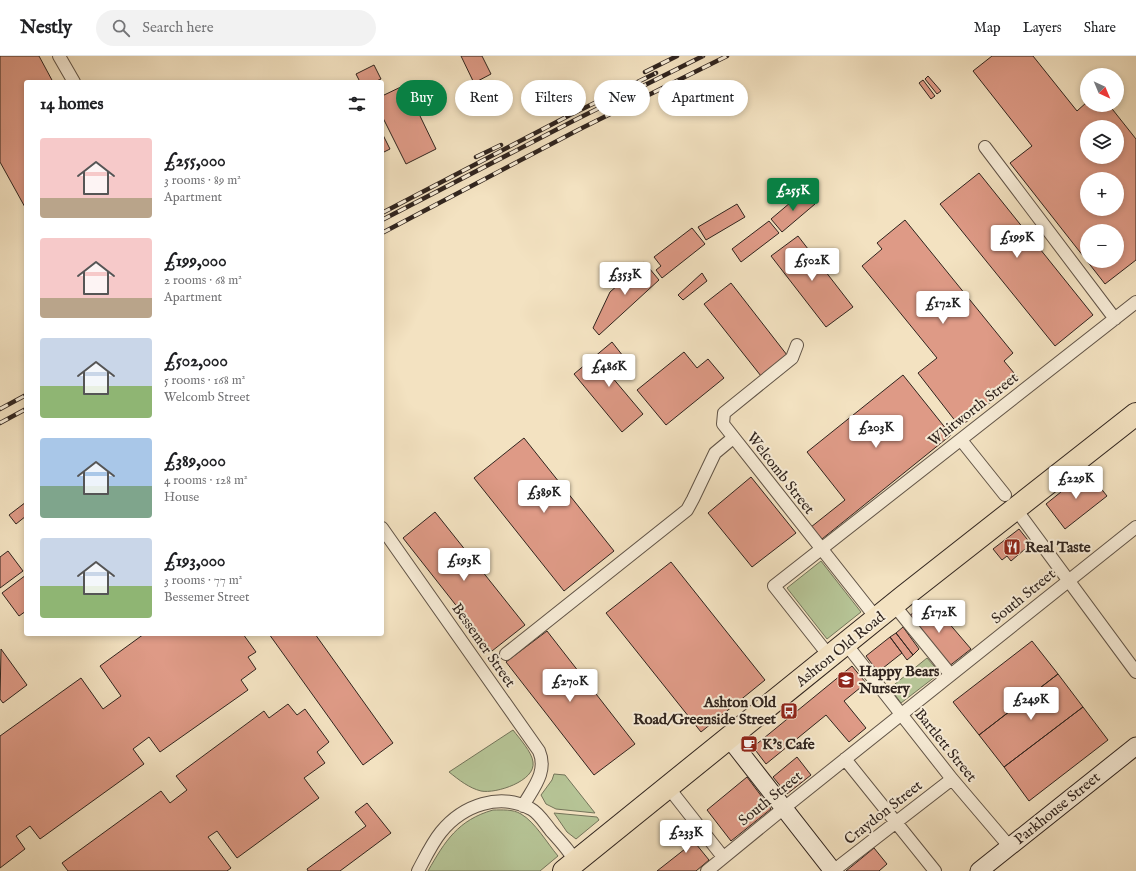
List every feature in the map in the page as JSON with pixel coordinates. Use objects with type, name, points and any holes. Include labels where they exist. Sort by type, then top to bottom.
[{"type":"highway","name":"Ashton Old Road","points":[[573,868],[728,738],[894,605],[1010,502],[1136,414]]},
{"type":"street","points":[[59,56],[73,80]]},
{"type":"street","points":[[985,147],[1115,319]]},
{"type":"street","name":"Whitworth Street","points":[[774,586],[1136,302]]},
{"type":"street","name":"Welcomb Street","points":[[796,345],[792,358],[724,413],[723,424],[877,619]]},
{"type":"street","points":[[506,654],[687,510],[694,499],[714,453],[733,438]]},
{"type":"street","points":[[960,440],[1010,502],[1136,672]]},
{"type":"street","name":"South Street","points":[[707,871],[950,674],[1136,527]]},
{"type":"street","name":"Bessemer Street","points":[[384,531],[539,752],[543,766],[541,775],[523,806]]},
{"type":"street","name":"Bartlett Street","points":[[774,586],[901,714],[952,779],[1009,846]]},
{"type":"street","points":[[894,605],[950,674]]},
{"type":"street","points":[[728,738],[833,871]]},
{"type":"street","name":"Parkhouse Street","points":[[979,871],[1136,746]]},
{"type":"street","points":[[845,759],[935,871]]},
{"type":"street","name":"Craydon Street","points":[[833,871],[952,779]]},
{"type":"street","points":[[668,788],[723,857]]},
{"type":"street","points":[[418,871],[441,832],[453,819],[478,805],[493,801],[513,801],[533,810],[573,868]]},
{"type":"green space","points":[[821,561],[861,612],[827,639],[787,588]]},
{"type":"green space","points":[[927,658],[940,673],[901,703],[890,688]]},
{"type":"green space","points":[[513,730],[528,750],[533,762],[532,769],[522,780],[505,788],[481,791],[468,786],[449,772]]},
{"type":"green space","points":[[554,774],[565,775],[595,813],[556,809],[546,804],[541,795],[552,780]]},
{"type":"green space","points":[[493,810],[515,811],[521,814],[536,827],[558,856],[540,871],[428,871],[440,850],[454,833],[470,820]]},
{"type":"green space","points":[[554,813],[597,817],[599,820],[576,839],[567,832]]},
{"type":"building","points":[[0,56],[39,56],[52,80],[24,80],[24,205],[0,162]]},
{"type":"building","points":[[461,56],[482,56],[491,74],[480,80],[473,80]]},
{"type":"building","points":[[992,56],[1033,56],[1077,111],[1080,108],[1080,112],[1115,112],[1121,120],[1080,120],[1080,164],[1124,164],[1124,124],[1136,139],[1136,260],[1105,284],[1092,268],[1124,268],[1124,224],[1080,224],[1080,252],[1010,163],[1032,146],[973,71]]},
{"type":"building","points":[[374,65],[381,79],[359,80],[356,74]]},
{"type":"building","points":[[928,76],[941,91],[937,94],[925,79]]},
{"type":"building","points":[[923,80],[935,96],[931,99],[919,83]]},
{"type":"building","points":[[396,89],[396,116],[420,116],[436,149],[406,164],[384,120],[384,95]]},
{"type":"building","points":[[384,137],[390,149],[384,152]]},
{"type":"building","points":[[979,173],[1093,315],[1055,346],[940,204]]},
{"type":"building","points":[[804,191],[815,204],[782,232],[771,219]]},
{"type":"building","points":[[737,204],[745,217],[706,240],[698,227]]},
{"type":"building","points":[[905,220],[1013,353],[1004,361],[1019,379],[960,427],[918,373],[937,358],[862,266],[882,249],[877,243]]},
{"type":"building","points":[[769,221],[779,233],[741,262],[732,249]]},
{"type":"building","points":[[692,228],[705,244],[662,278],[656,270],[661,266],[654,257]]},
{"type":"building","points":[[798,236],[853,307],[826,327],[771,256]]},
{"type":"building","points":[[644,262],[659,280],[599,335],[593,328],[610,292]]},
{"type":"building","points":[[702,273],[707,281],[683,300],[678,295]]},
{"type":"building","points":[[731,283],[787,355],[761,376],[704,304]]},
{"type":"building","points":[[612,342],[623,356],[606,370],[643,414],[622,432],[574,374]]},
{"type":"building","points":[[684,352],[697,368],[708,359],[724,378],[666,425],[637,390]]},
{"type":"building","points":[[903,375],[951,435],[822,539],[811,527],[845,500],[807,452]]},
{"type":"building","points":[[524,438],[614,551],[564,591],[474,478]]},
{"type":"building","points":[[1087,471],[1107,496],[1065,529],[1046,504]]},
{"type":"building","points":[[751,477],[796,533],[752,567],[708,513]]},
{"type":"building","points":[[24,504],[24,518],[16,524],[9,515]]},
{"type":"building","points":[[435,512],[525,625],[492,651],[403,538]]},
{"type":"building","name":"Real Taste","points":[[1019,529],[1031,544],[1011,561],[1007,556],[1002,560],[993,549]]},
{"type":"building","points":[[8,551],[23,571],[0,588],[0,557]]},
{"type":"building","points":[[671,562],[765,680],[701,732],[606,613]]},
{"type":"building","points":[[24,576],[24,612],[19,616],[2,593]]},
{"type":"building","points":[[929,600],[971,649],[948,667],[908,617]]},
{"type":"building","points":[[903,627],[919,649],[913,655],[896,633]]},
{"type":"building","points":[[547,631],[635,744],[594,775],[506,662]]},
{"type":"building","points":[[896,633],[913,655],[907,660],[890,637]]},
{"type":"building","points":[[141,636],[244,636],[256,652],[248,657],[256,669],[241,680],[248,690],[160,752],[149,737],[133,749],[144,764],[40,839],[30,826],[16,836],[25,849],[0,868],[0,736],[81,678],[103,709],[121,696],[100,666]]},
{"type":"building","points":[[270,636],[316,636],[393,743],[363,765]]},
{"type":"building","points":[[890,637],[902,653],[878,672],[866,656]]},
{"type":"building","points":[[1032,641],[1058,674],[979,735],[953,702]]},
{"type":"building","points":[[1,649],[27,685],[3,703],[0,699]]},
{"type":"building","points":[[852,666],[866,683],[844,701],[866,728],[849,742],[826,715],[766,764],[753,747]]},
{"type":"building","points":[[1058,674],[1083,707],[1004,767],[979,735]]},
{"type":"building","points":[[288,704],[297,715],[305,709],[329,742],[317,752],[325,763],[304,778],[319,798],[237,858],[217,831],[208,837],[231,868],[227,871],[68,871],[62,863],[161,791],[170,803],[187,790],[176,776],[264,711],[269,718]]},
{"type":"building","points":[[1083,707],[1108,740],[1029,801],[1004,767]]},
{"type":"building","points":[[797,757],[811,775],[787,794],[773,777]]},
{"type":"building","points":[[747,777],[771,809],[731,841],[707,810]]},
{"type":"building","points":[[367,803],[391,833],[340,871],[308,871],[307,869],[366,826],[355,812]]},
{"type":"building","points":[[679,823],[709,860],[696,871],[657,871],[685,849],[670,830]]},
{"type":"building","points":[[874,848],[887,864],[879,871],[846,871]]},
{"type":"railway","points":[[645,72],[677,56]]},
{"type":"railway","points":[[384,219],[573,121],[703,56]]},
{"type":"railway","points":[[384,232],[578,130],[727,56]]},
{"type":"railway","points":[[384,212],[570,115],[656,73]]},
{"type":"railway","points":[[476,157],[501,145]]},
{"type":"railway","points":[[0,409],[24,396]]},
{"type":"railway","points":[[0,423],[24,410]]},
{"type":"place","name":"Real Taste","points":[[1012,547]]},
{"type":"place","name":"Happy Bears Nursery","points":[[846,680]]},
{"type":"place","name":"Ashton Old Road/Greenside Street","points":[[789,711]]},
{"type":"place","name":"K's Cafe","points":[[749,744]]}]
